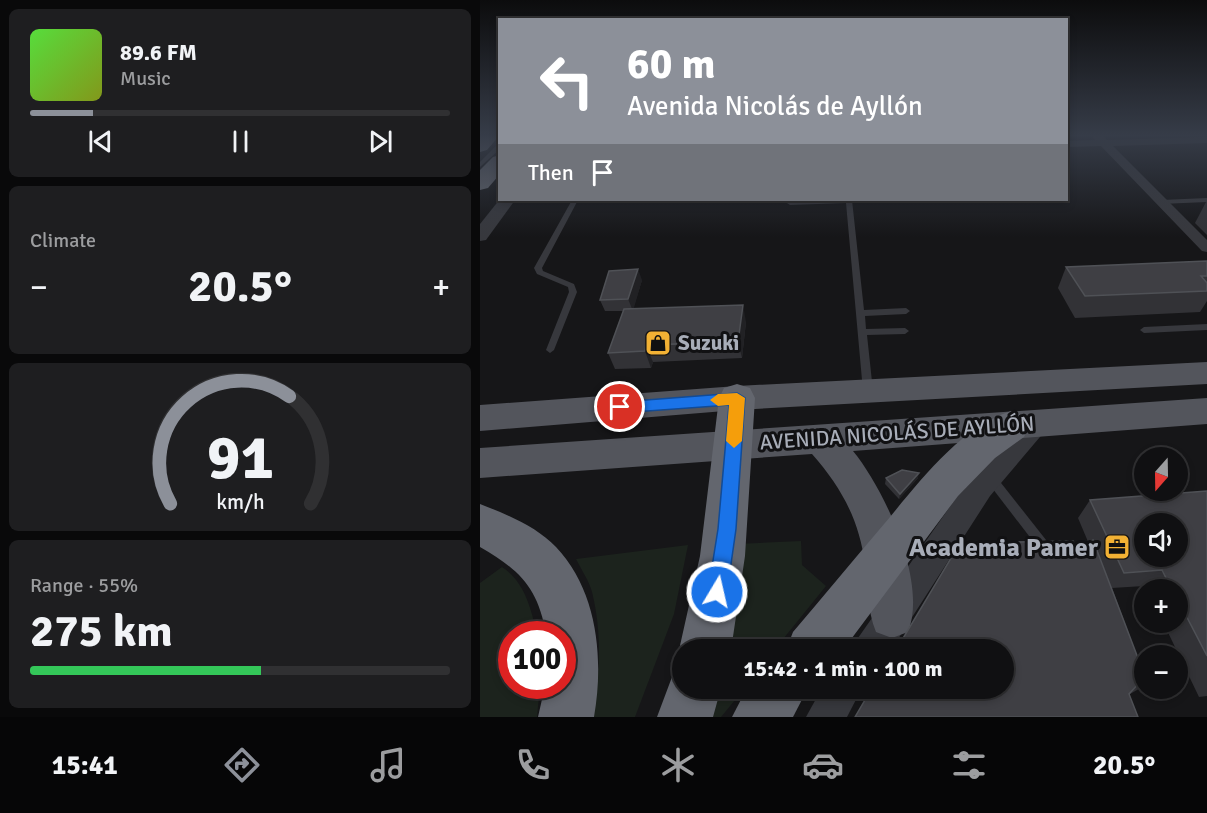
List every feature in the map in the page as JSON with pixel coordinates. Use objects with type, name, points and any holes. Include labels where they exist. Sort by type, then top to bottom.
[{"type":"highway","points":[[480,183],[492,169]]},
{"type":"highway","points":[[707,639],[722,569],[737,398]]},
{"type":"highway","points":[[819,639],[885,554],[944,483],[981,447],[1024,425]]},
{"type":"highway","points":[[480,524],[505,537],[540,563],[561,601],[573,648],[574,670],[572,694],[566,717]]},
{"type":"highway","points":[[685,717],[691,699]]},
{"type":"highway","points":[[760,717],[773,699]]},
{"type":"main road","name":"AVENIDA NICOLÁS DE AYLLÓN","points":[[480,418],[737,398],[1207,374]]},
{"type":"main road","name":"AVENIDA NICOLÁS DE AYLLÓN","points":[[480,463],[1207,411]]},
{"type":"main road","points":[[820,439],[841,460],[860,485],[876,521],[885,554],[881,633]]},
{"type":"street","points":[[1129,169],[1207,248]]},
{"type":"street","points":[[480,236],[506,201]]},
{"type":"street","points":[[881,633],[1024,425]]},
{"type":"street","points":[[825,717],[837,699]]},
{"type":"lane","points":[[1161,202],[1207,200]]},
{"type":"lane","points":[[550,350],[573,292],[571,286],[540,272],[538,268],[574,201]]},
{"type":"lane","points":[[790,203],[829,201]]},
{"type":"lane","points":[[849,201],[864,332],[868,392]]},
{"type":"lane","points":[[862,313],[906,311]]},
{"type":"lane","points":[[1144,330],[1207,327]]},
{"type":"lane","points":[[864,332],[905,331]]},
{"type":"lane","points":[[989,476],[1051,555],[1054,564]]},
{"type":"shaded area","points":[[801,541],[802,565],[826,586],[783,639],[727,639],[736,544]]},
{"type":"shaded area","points":[[688,545],[674,614],[635,717],[591,717],[597,686],[599,639],[591,588],[576,559]]},
{"type":"shaded area","points":[[502,567],[516,580],[526,597],[533,621],[498,621],[498,699],[539,699],[537,717],[480,717],[480,583]]},
{"type":"shaded area","points":[[712,699],[736,699],[721,717],[706,717]]},
{"type":"building","points":[[1207,261],[1207,276],[1201,276],[1207,283],[1207,291],[1085,296],[1066,267]]},
{"type":"building","points":[[638,269],[628,299],[600,300],[609,271]]},
{"type":"building","points":[[743,305],[738,342],[646,345],[645,351],[608,353],[624,309]]},
{"type":"building","points":[[902,470],[919,473],[900,494],[886,478]]},
{"type":"building","points":[[1207,491],[1207,656],[1188,619],[1188,579],[1166,579],[1162,570],[1124,573],[1090,500],[1134,497],[1134,501],[1188,501],[1188,492]]},
{"type":"building","points":[[1093,540],[1134,648],[1134,689],[1129,694],[1138,717],[855,717],[866,699],[1014,699],[1014,639],[903,639],[960,543],[1073,541],[1076,547],[1083,549]]},
{"type":"slow traffic","points":[[718,400],[737,398],[734,441]]},
{"type":"place","name":"Suzuki","points":[[658,343]]},
{"type":"place","name":"Academia Pamer","points":[[1117,547]]},
{"type":"route","points":[[620,407],[737,398],[727,529],[717,592]]}]
